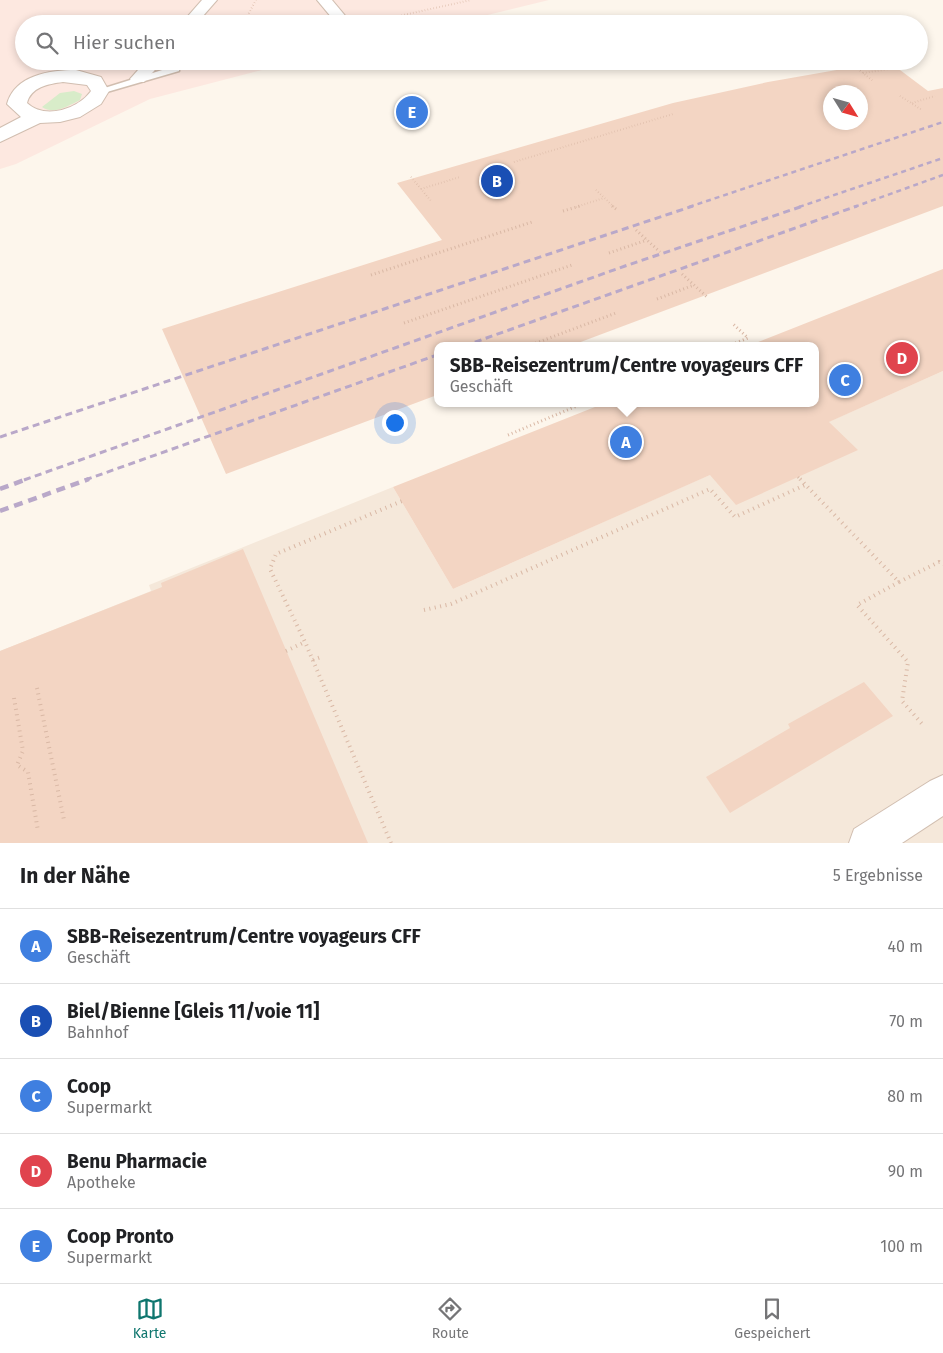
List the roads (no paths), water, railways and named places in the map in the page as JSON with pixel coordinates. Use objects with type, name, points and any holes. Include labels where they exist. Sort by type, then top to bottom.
[{"type":"street","points":[[196,15],[210,0]]},
{"type":"street","points":[[324,0],[337,15]]},
{"type":"street","points":[[138,79],[146,70]]},
{"type":"street","points":[[63,76],[81,76],[94,81],[100,91],[97,98],[79,110],[66,114],[38,116],[28,114],[17,104],[22,92],[40,81],[63,76]]},
{"type":"street","points":[[0,136],[38,116]]},
{"type":"street","points":[[868,843],[943,794]]},
{"type":"lane","points":[[100,91],[171,70]]},
{"type":"railway","points":[[689,207],[943,122]]},
{"type":"railway","points":[[799,207],[943,158]]},
{"type":"railway","points":[[854,207],[943,175]]},
{"type":"railway","points":[[0,437],[693,206]]},
{"type":"railway","points":[[24,480],[625,266],[803,206]]},
{"type":"railway","points":[[475,342],[857,206]]},
{"type":"railway","points":[[85,480],[434,356]]},
{"type":"railway","points":[[0,489],[27,479]]},
{"type":"railway","points":[[0,511],[89,479]]},
{"type":"place","name":"Coop Pronto","points":[[412,112]]},
{"type":"place","name":"Biel/Bienne [Gleis 11/voie 11]","points":[[497,181]]},
{"type":"place","name":"Benu Pharmacie","points":[[902,358]]},
{"type":"place","name":"Coop","points":[[845,380]]},
{"type":"place","name":"SBB-Reisezentrum/Centre voyageurs CFF","points":[[626,442]]}]
